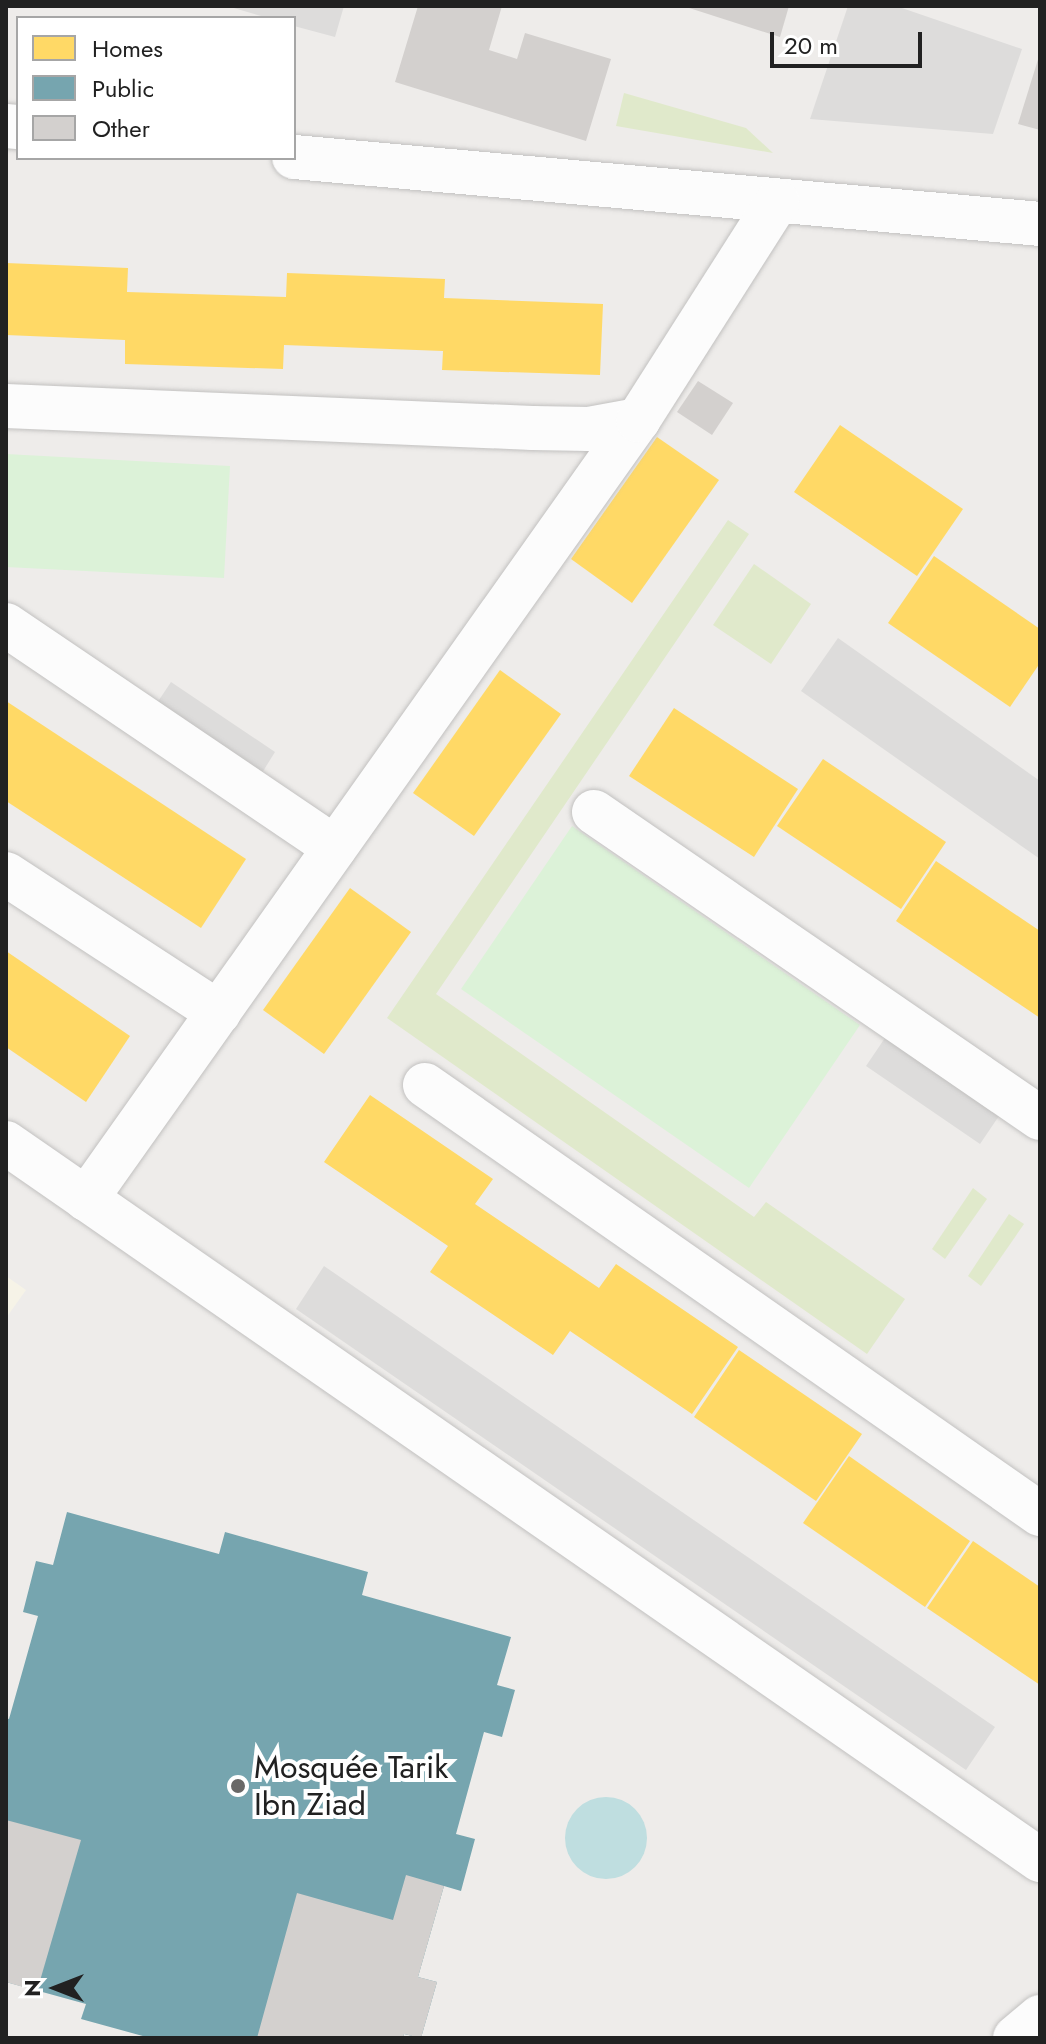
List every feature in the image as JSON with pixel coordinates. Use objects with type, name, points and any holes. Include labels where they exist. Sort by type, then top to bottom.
[{"type":"street","points":[[296,157],[1040,224]]},
{"type":"street","points":[[86,1199],[638,420],[777,202]]},
{"type":"street","points":[[6,406],[533,428],[589,429],[638,420]]},
{"type":"street","points":[[6,625],[335,848]]},
{"type":"street","points":[[594,812],[1040,1118]]},
{"type":"street","points":[[6,874],[219,1013]]},
{"type":"street","points":[[425,1085],[1040,1514]]},
{"type":"street","points":[[6,1143],[1040,1860]]},
{"type":"street","points":[[1015,2038],[1040,2017]]},
{"type":"shaded area","points":[[227,6],[344,6],[335,37],[296,27],[296,16],[261,16]]},
{"type":"shaded area","points":[[848,6],[896,6],[1022,49],[993,134],[810,119]]},
{"type":"shaded area","points":[[838,638],[1040,781],[1040,859],[801,691]]},
{"type":"shaded area","points":[[171,682],[275,752],[260,776],[155,706]]},
{"type":"shaded area","points":[[887,1035],[1001,1113],[980,1144],[866,1066]]},
{"type":"shaded area","points":[[324,1266],[995,1727],[966,1770],[296,1309]]},
{"type":"shaded area","points":[[6,1276],[26,1290],[6,1318]]},
{"type":"green space","points":[[624,93],[746,128],[773,153],[616,126]]},
{"type":"green space","points":[[6,454],[230,466],[224,578],[6,567]]},
{"type":"green space","points":[[728,520],[749,534],[436,994],[754,1217],[766,1202],[905,1299],[867,1354],[387,1018]]},
{"type":"green space","points":[[754,564],[811,604],[771,664],[713,625]]},
{"type":"green space","points":[[572,826],[860,1025],[749,1188],[461,989]]},
{"type":"green space","points":[[973,1188],[987,1199],[945,1259],[932,1249]]},
{"type":"green space","points":[[1009,1214],[1024,1224],[981,1286],[968,1276]]},
{"type":"water","points":[[606,1797],[622,1800],[635,1809],[644,1822],[647,1838],[644,1854],[635,1867],[622,1876],[606,1879],[590,1876],[577,1867],[568,1854],[565,1838],[568,1822],[577,1809],[590,1800]]},
{"type":"building: Homes","points":[[6,263],[128,268],[127,292],[286,297],[287,273],[445,279],[444,298],[603,304],[600,375],[442,370],[443,351],[284,345],[283,369],[125,364],[125,340],[6,335]]},
{"type":"building: Homes","points":[[840,425],[963,509],[917,576],[794,492]]},
{"type":"building: Homes","points":[[657,437],[719,480],[632,603],[571,559]]},
{"type":"building: Homes","points":[[934,556],[1040,629],[1040,663],[1010,707],[888,623]]},
{"type":"building: Homes","points":[[500,670],[561,714],[474,836],[413,793]]},
{"type":"building: Homes","points":[[6,701],[246,859],[201,928],[6,801]]},
{"type":"building: Homes","points":[[674,708],[798,789],[754,857],[629,776]]},
{"type":"building: Homes","points":[[823,759],[946,842],[901,909],[777,826]]},
{"type":"building: Homes","points":[[936,861],[1040,931],[1040,1018],[896,921]]},
{"type":"building: Homes","points":[[350,888],[411,932],[324,1054],[263,1010]]},
{"type":"building: Homes","points":[[6,951],[130,1036],[86,1102],[6,1047]]},
{"type":"building: Homes","points":[[370,1095],[493,1179],[475,1204],[599,1288],[616,1264],[738,1347],[692,1414],[570,1331],[553,1355],[430,1272],[448,1246],[324,1162]]},
{"type":"building: Homes","points":[[739,1350],[862,1434],[816,1501],[694,1417]]},
{"type":"building: Homes","points":[[849,1456],[970,1541],[925,1607],[803,1523]]},
{"type":"building: Homes","points":[[973,1541],[1040,1587],[1040,1685],[927,1608]]},
{"type":"building: Public","name":"Mosquée Tarik Ibn Ziad","points":[[67,1512],[219,1554],[225,1532],[368,1572],[362,1595],[511,1637],[497,1685],[515,1690],[502,1737],[484,1732],[456,1834],[475,1839],[461,1891],[444,1886],[418,1977],[437,1982],[421,2038],[404,2034],[403,2038],[150,2038],[81,2019],[86,2004],[6,1982],[6,1718],[9,1719],[38,1616],[23,1612],[36,1561],[53,1565]]},
{"type":"building: Other","points":[[418,6],[502,6],[489,50],[517,59],[525,33],[611,59],[586,141],[395,82]]},
{"type":"building: Other","points":[[683,6],[789,6],[780,37]]},
{"type":"building: Other","points":[[1040,53],[1040,130],[1018,124]]},
{"type":"building: Other","points":[[698,381],[733,403],[712,435],[677,412]]},
{"type":"building: Other","points":[[6,1820],[81,1840],[37,1991],[6,1982]]},
{"type":"building: Other","points":[[406,1875],[444,1886],[418,1977],[437,1982],[421,2038],[404,2034],[403,2038],[257,2038],[297,1893],[393,1920]]},
{"type":"place","name":"Mosquée Tarik Ibn Ziad","points":[[238,1786]]}]
